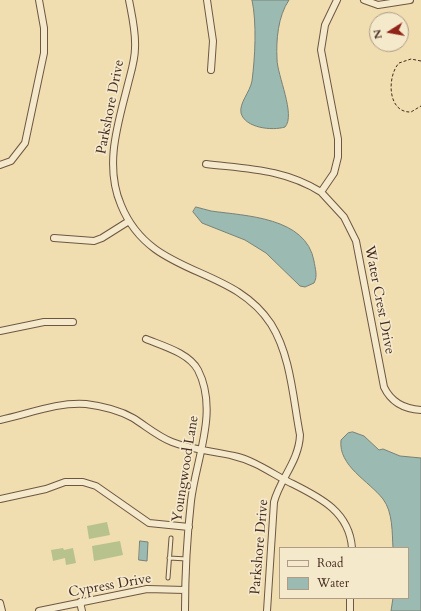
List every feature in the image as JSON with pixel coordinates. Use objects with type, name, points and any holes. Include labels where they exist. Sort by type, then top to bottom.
[{"type":"street","points":[[0,165],[11,161],[25,143],[44,53],[44,28],[39,0]]},
{"type":"street","name":"Parkshore Drive","points":[[129,0],[135,49],[112,156],[114,187],[121,205],[129,221],[139,235],[158,253],[175,263],[222,282],[243,294],[271,324],[280,343],[285,359],[300,435],[300,445],[276,495],[273,509],[267,611]]},
{"type":"street","points":[[207,0],[213,41],[210,70]]},
{"type":"street","points":[[321,192],[331,178],[338,157],[338,139],[321,50],[325,25],[337,0]]},
{"type":"street","points":[[364,0],[378,5],[410,0]]},
{"type":"street","name":"Water Crest Drive","points":[[206,164],[276,172],[302,181],[321,192],[344,217],[356,241],[384,386],[392,399],[399,405],[408,409],[421,410]]},
{"type":"street","points":[[54,238],[94,241],[102,238],[129,221]]},
{"type":"street","points":[[0,330],[44,322],[73,322]]},
{"type":"street","name":"Youngwood Lane","points":[[146,339],[185,357],[198,370],[208,411],[191,500],[185,611]]},
{"type":"street","points":[[0,420],[62,405],[97,406],[126,415],[169,441],[200,451],[241,458],[260,465],[326,501],[339,513],[347,527],[352,547]]},
{"type":"street","points":[[0,498],[46,489],[65,482],[84,482],[96,486],[149,523],[189,527]]},
{"type":"street","name":"Cypress Drive","points":[[39,611],[147,589],[185,590]]},
{"type":"street","points":[[350,599],[350,611]]},
{"type":"street","points":[[80,602],[82,611]]},
{"type":"street","points":[[0,603],[2,611]]},
{"type":"lane","points":[[168,578],[171,538]]},
{"type":"lane","points":[[169,558],[187,559]]},
{"type":"path","points":[[421,61],[411,59],[399,63],[392,75],[392,90],[395,105],[404,112],[411,112],[421,106]]},
{"type":"green space","points":[[107,522],[110,535],[89,539],[87,526]]},
{"type":"green space","points":[[120,541],[123,555],[94,561],[92,546]]},
{"type":"green space","points":[[63,548],[64,550],[73,548],[76,563],[66,565],[65,558],[53,561],[51,550]]},
{"type":"water","points":[[252,0],[289,0],[282,13],[278,28],[277,44],[278,66],[288,114],[288,121],[285,127],[273,129],[253,125],[244,118],[241,113],[243,101],[251,85],[253,72],[255,30]]},
{"type":"water","points":[[196,207],[211,211],[257,217],[273,221],[287,227],[299,235],[309,246],[314,261],[316,275],[314,283],[305,287],[300,286],[266,253],[245,240],[202,223],[193,212]]},
{"type":"water","points":[[353,432],[364,436],[379,450],[383,449],[400,456],[421,458],[421,611],[391,611],[393,599],[409,599],[409,547],[393,547],[390,516],[386,504],[377,492],[349,465],[344,458],[341,449],[341,440],[348,433]]},
{"type":"water","points":[[140,541],[148,542],[147,561],[139,560]]}]
